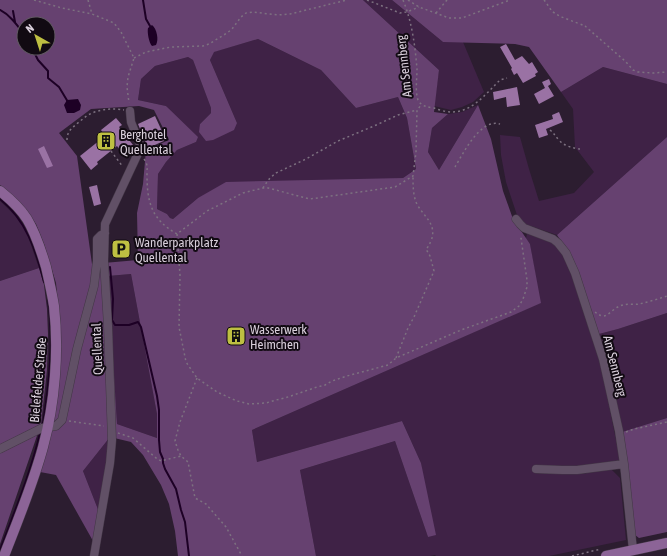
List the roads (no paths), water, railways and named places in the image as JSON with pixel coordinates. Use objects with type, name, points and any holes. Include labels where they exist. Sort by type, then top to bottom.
[{"type":"main road","name":"Bielefelder Straße","points":[[0,191],[22,212],[40,246],[50,283],[56,327],[56,349],[52,399],[43,448],[4,556]]},
{"type":"main road","points":[[606,556],[667,543]]},
{"type":"street","name":"Quellental","points":[[94,556],[110,463],[112,431],[104,261],[105,224],[141,147],[131,122],[130,111]]},
{"type":"street","name":"Am Sennberg","points":[[516,219],[524,228],[553,239],[558,243],[570,260],[575,273],[603,359],[624,464],[633,550]]},
{"type":"street","points":[[0,449],[42,428],[56,426],[62,420],[77,348],[94,286],[97,261],[97,240],[105,233]]},
{"type":"street","points":[[536,469],[577,470],[624,464]]},
{"type":"waterway","points":[[143,0],[146,19],[150,26]]},
{"type":"waterway","points":[[0,10],[10,17],[16,24]]},
{"type":"waterway","points":[[13,11],[15,22]]},
{"type":"waterway","points":[[36,56],[48,71],[48,78],[59,87],[68,102]]},
{"type":"waterway","points":[[0,199],[17,216],[29,236],[44,282]]},
{"type":"waterway","points":[[110,267],[113,299],[112,320],[115,325],[129,325],[138,322],[141,327],[157,396],[159,410],[160,452],[165,469],[176,489],[185,522],[189,556]]},
{"type":"waterway","points":[[43,424],[51,346],[48,299]]},
{"type":"waterway","points":[[0,550],[27,477],[40,433]]},
{"type":"place","name":"Berghotel Quellental","points":[[106,141]]},
{"type":"place","name":"Wanderparkplatz Quellental","points":[[121,249]]},
{"type":"place","name":"Wasserwerk Heimchen","points":[[236,336]]}]
